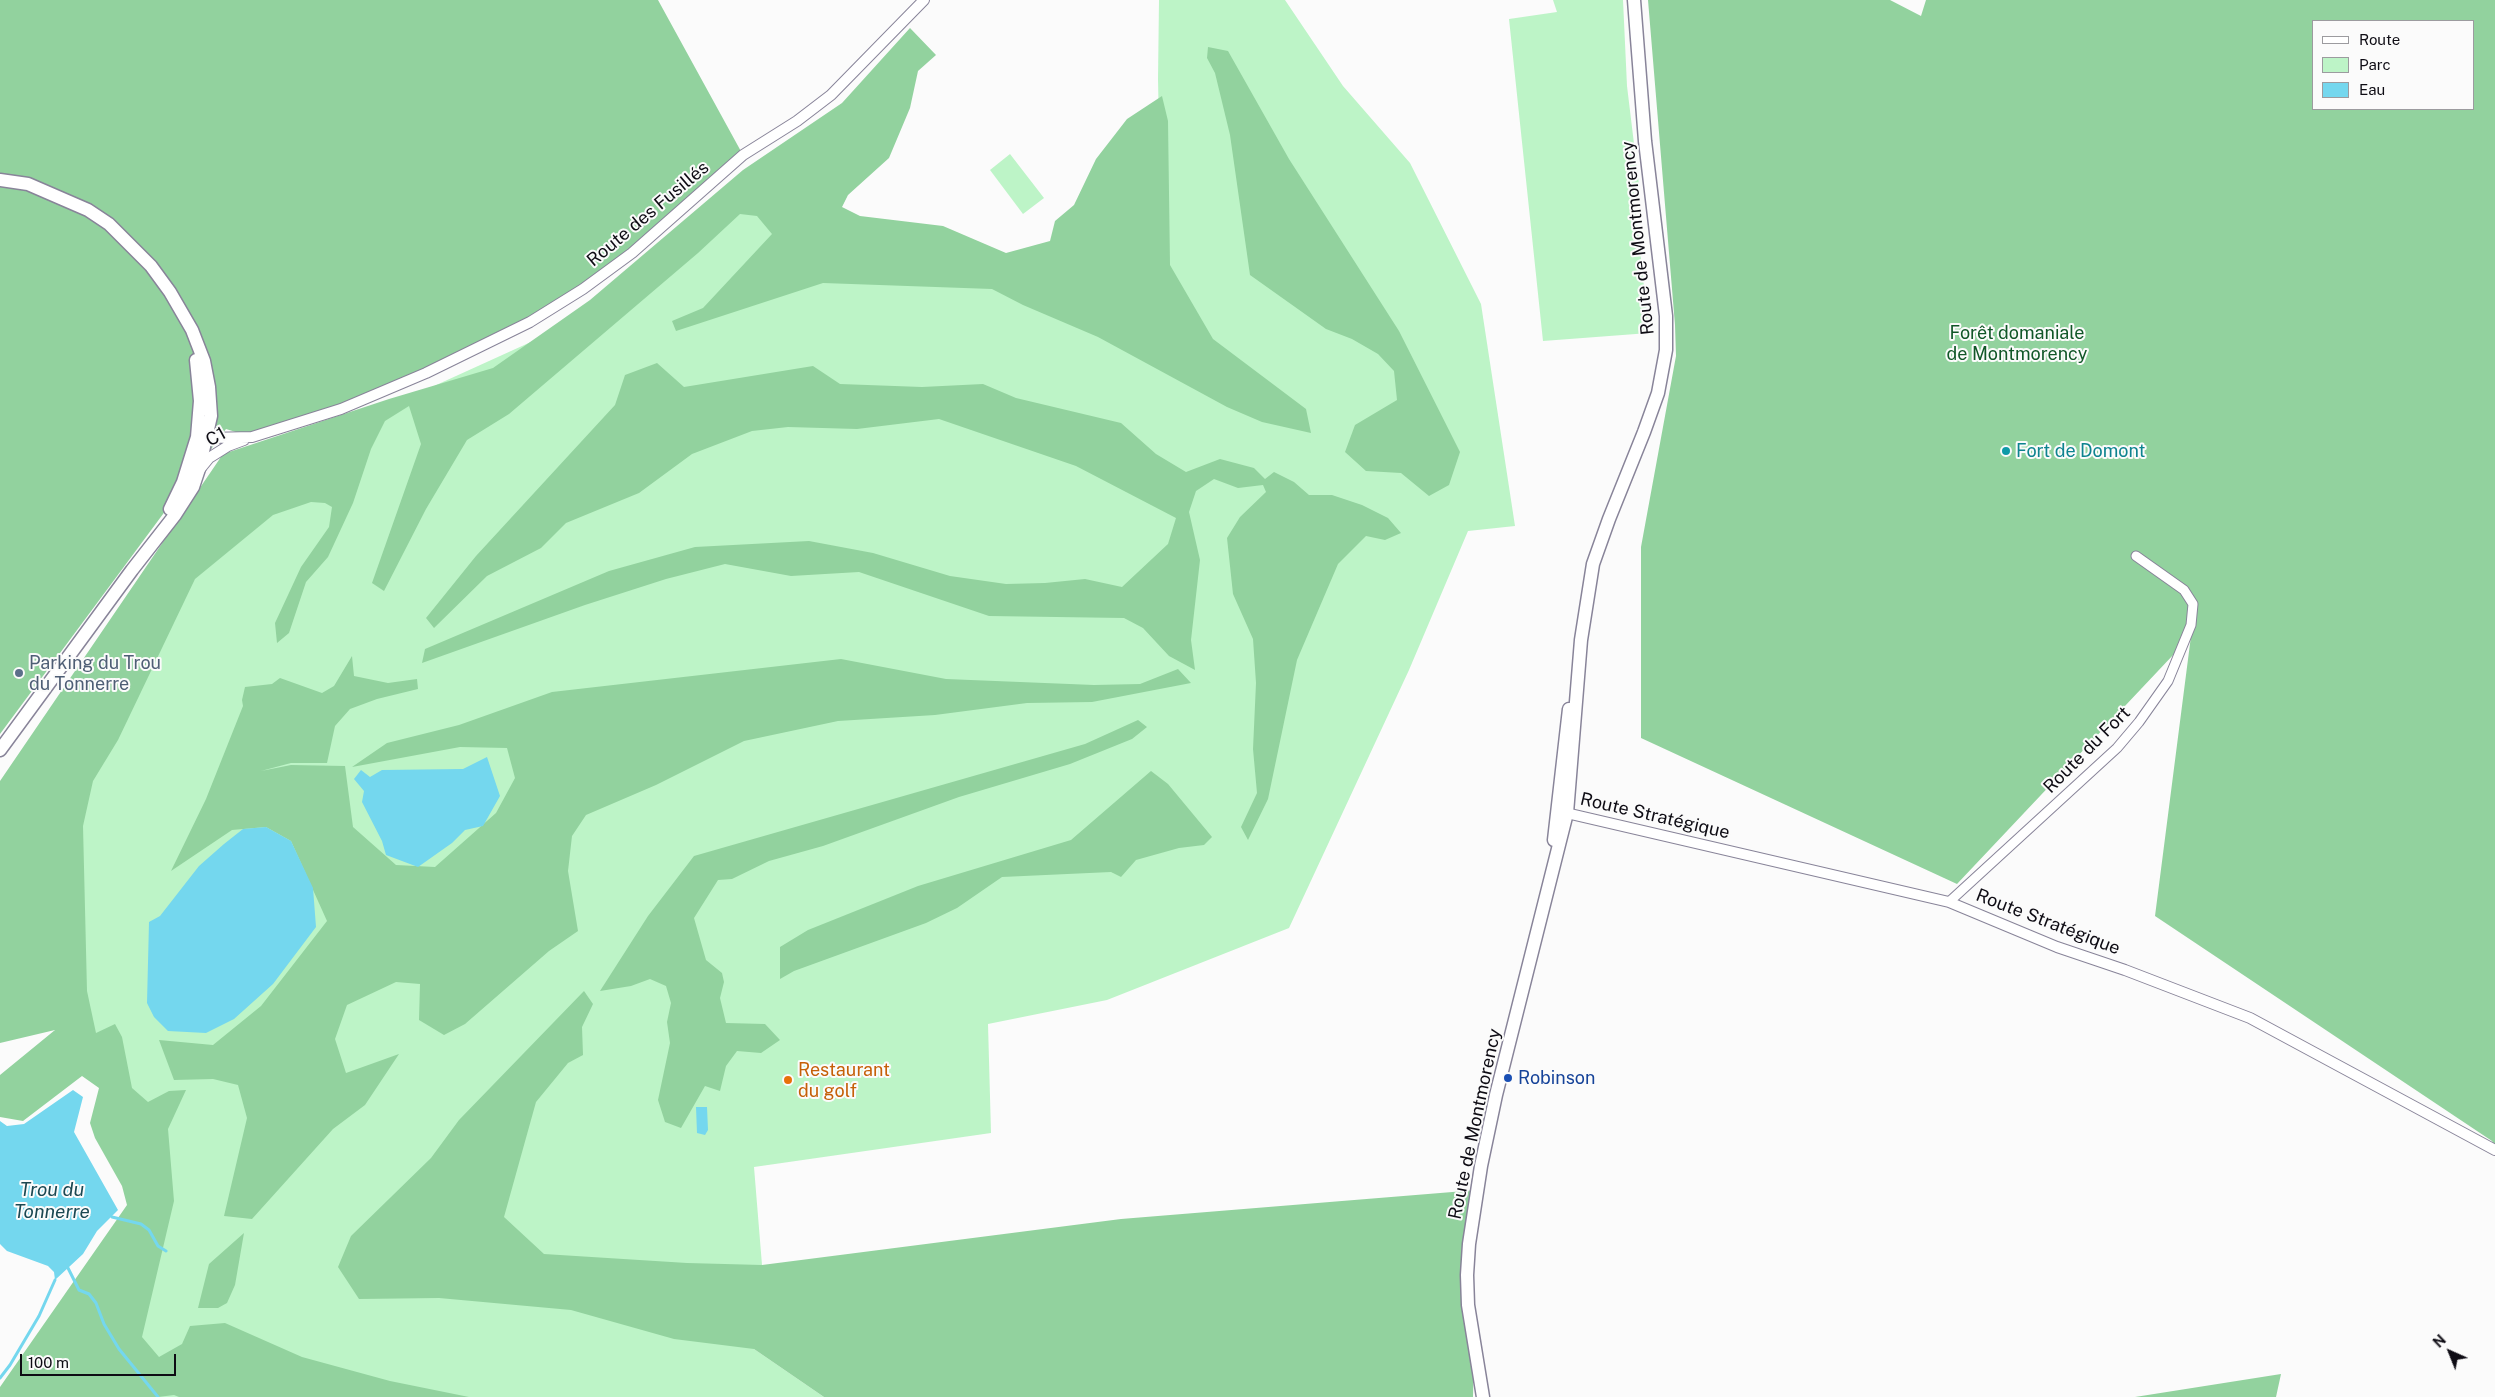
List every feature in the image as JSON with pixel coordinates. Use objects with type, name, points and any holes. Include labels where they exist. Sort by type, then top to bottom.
[{"type":"main road","name":"Route de Montmorency","points":[[1483,1397],[1468,1305],[1469,1244],[1480,1166],[1547,891],[1563,812],[1581,640],[1590,580],[1599,543],[1658,393],[1666,350],[1666,316],[1645,141],[1634,0]]},
{"type":"main road","points":[[0,180],[28,184],[88,210],[109,224],[139,253],[170,292],[192,330],[202,437],[199,470],[193,487],[175,515],[132,570],[0,750]]},
{"type":"main road","points":[[132,570],[177,497],[202,437]]},
{"type":"street","name":"Route des Fusillés","points":[[202,437],[252,437],[341,409],[426,373],[530,322],[583,289],[632,253],[743,155],[797,121],[830,95],[924,0]]},
{"type":"street","name":"C1","points":[[202,437],[228,446]]},
{"type":"street","name":"C1","points":[[199,470],[208,458],[228,446],[252,437]]},
{"type":"street","name":"Route du Fort","points":[[1949,902],[2117,748],[2139,722],[2168,681],[2191,625],[2193,604],[2184,590],[2136,556]]},
{"type":"street","name":"Route Stratégique","points":[[1563,812],[1949,902],[2057,947],[2177,988],[2250,1018],[2495,1150]]},
{"type":"green space","points":[[0,0],[658,0],[743,155],[583,289],[426,373],[252,437],[226,429],[0,734]]},
{"type":"green space","points":[[1159,0],[1285,0],[1343,86],[1410,163],[1481,304],[1515,526],[1468,531],[1409,670],[1289,928],[1107,1000],[988,1024],[991,1133],[754,1167],[762,1265],[754,1349],[824,1397],[0,1397],[0,1391],[138,1203],[101,1062],[13,907],[132,611],[390,406],[643,291],[772,175],[874,249],[1075,291],[1161,227],[1158,79]]},
{"type":"green space","points":[[1553,0],[1623,0],[1627,86],[1639,185],[1633,185],[1649,333],[1543,341],[1509,19],[1557,12]]},
{"type":"green space","name":"Forêt domaniale de Montmorency","points":[[1648,0],[1890,0],[1921,16],[1926,0],[2495,0],[2495,1146],[2492,1141],[2155,916],[2191,636],[1957,884],[1641,738],[1641,547],[1676,356]]},
{"type":"green space","points":[[910,28],[936,55],[918,71],[910,108],[889,158],[848,195],[842,207],[860,216],[943,226],[1006,253],[1050,241],[1055,221],[1074,205],[1096,159],[1127,119],[1162,96],[1168,121],[1170,265],[1213,339],[1306,409],[1311,433],[1262,422],[1227,407],[1098,337],[1023,305],[992,289],[823,283],[676,331],[672,321],[703,308],[772,234],[757,216],[740,214],[698,253],[509,414],[467,440],[426,509],[384,591],[372,583],[421,444],[409,406],[385,421],[371,449],[353,503],[328,557],[306,582],[289,633],[277,643],[275,623],[301,567],[329,527],[332,507],[325,503],[311,502],[273,515],[195,579],[118,740],[93,781],[83,826],[87,991],[96,1033],[115,1024],[122,1037],[132,1088],[148,1102],[169,1091],[186,1090],[168,1129],[174,1201],[142,1337],[159,1357],[182,1344],[190,1326],[225,1323],[302,1357],[390,1381],[469,1397],[179,1397],[174,1395],[158,1397],[0,1397],[0,1387],[127,1205],[122,1186],[95,1138],[90,1123],[99,1088],[82,1076],[23,1121],[0,1117],[0,1075],[55,1030],[0,1043],[0,781],[223,454],[389,399],[493,368],[590,300],[743,170],[842,103]]},
{"type":"green space","points":[[1208,47],[1228,51],[1289,159],[1399,331],[1460,452],[1449,485],[1429,496],[1401,473],[1366,471],[1345,452],[1355,425],[1397,400],[1394,371],[1378,354],[1352,339],[1326,329],[1250,275],[1230,135],[1215,73],[1207,58]]},
{"type":"green space","points":[[1010,154],[1044,198],[1023,214],[990,170]]},
{"type":"green space","points":[[657,363],[684,387],[813,366],[840,384],[922,387],[983,384],[1016,398],[1121,423],[1156,454],[1186,472],[1220,459],[1254,468],[1265,479],[1274,472],[1294,482],[1309,495],[1332,495],[1362,505],[1388,518],[1401,533],[1385,540],[1366,536],[1338,564],[1297,660],[1268,799],[1248,840],[1241,827],[1257,793],[1253,749],[1256,683],[1253,639],[1233,594],[1227,538],[1240,517],[1266,492],[1263,485],[1238,488],[1214,479],[1196,491],[1189,512],[1200,560],[1191,640],[1195,670],[1169,656],[1143,628],[1124,618],[989,616],[859,572],[791,576],[725,564],[666,579],[585,605],[422,663],[425,649],[609,571],[695,547],[809,541],[873,553],[950,576],[1006,584],[1085,579],[1122,587],[1168,544],[1176,518],[1076,466],[939,419],[857,429],[788,427],[752,431],[692,454],[639,493],[566,523],[541,548],[487,576],[434,628],[426,618],[476,556],[615,405],[625,375]]},
{"type":"green space","points":[[352,656],[354,676],[388,683],[417,679],[418,689],[377,699],[350,709],[335,726],[327,763],[291,763],[261,771],[291,765],[345,766],[353,827],[396,865],[435,867],[496,813],[515,778],[507,748],[460,747],[352,767],[387,743],[459,725],[552,692],[841,659],[946,679],[1094,685],[1140,684],[1178,669],[1191,683],[1092,702],[1027,703],[935,715],[838,721],[744,741],[656,785],[586,815],[572,836],[568,871],[578,931],[549,951],[465,1024],[444,1035],[419,1020],[420,984],[396,982],[347,1005],[335,1039],[346,1073],[399,1054],[365,1105],[333,1129],[252,1219],[224,1216],[247,1118],[238,1085],[213,1079],[174,1080],[159,1040],[213,1045],[261,1006],[327,921],[291,841],[266,827],[232,830],[171,871],[206,799],[243,706],[242,700],[245,687],[272,684],[280,678],[322,693],[334,686]]},
{"type":"green space","points":[[1138,720],[1147,727],[1132,739],[1070,764],[959,797],[823,846],[769,861],[732,879],[718,880],[694,918],[706,960],[722,973],[724,982],[720,998],[726,1023],[765,1024],[780,1040],[761,1053],[737,1051],[726,1066],[720,1091],[705,1086],[681,1128],[665,1122],[658,1100],[670,1043],[667,1022],[671,1003],[666,986],[650,979],[631,986],[600,991],[648,916],[694,856],[1085,744]]},
{"type":"green space","points":[[1151,771],[1168,784],[1212,837],[1204,845],[1179,848],[1136,860],[1121,877],[1111,872],[1002,877],[957,908],[926,923],[794,971],[780,979],[780,947],[808,930],[918,886],[1071,840]]},
{"type":"green space","points":[[584,991],[593,1004],[582,1027],[583,1055],[568,1063],[536,1102],[504,1217],[544,1254],[687,1263],[762,1265],[1121,1219],[1477,1190],[1467,1275],[1474,1348],[1473,1397],[824,1397],[754,1349],[674,1339],[571,1310],[439,1298],[359,1299],[338,1267],[351,1236],[431,1158],[459,1120]]},
{"type":"green space","points":[[244,1233],[235,1285],[227,1303],[218,1308],[198,1308],[209,1264]]},
{"type":"green space","points":[[2281,1374],[2276,1397],[2135,1397]]},
{"type":"water","points":[[487,757],[500,796],[483,826],[465,830],[452,843],[418,867],[386,855],[382,841],[362,802],[364,791],[354,779],[361,770],[370,777],[382,770],[463,769]]},
{"type":"water","points":[[266,827],[291,841],[313,888],[316,927],[273,984],[234,1019],[206,1033],[168,1031],[154,1017],[147,1003],[149,922],[160,916],[199,866],[224,844],[243,829]]},
{"type":"water","name":"Trou du Tonnerre","points":[[73,1090],[83,1097],[74,1132],[118,1210],[97,1231],[83,1254],[55,1280],[54,1272],[48,1266],[7,1251],[0,1244],[0,1121],[7,1126],[24,1124]]},
{"type":"water","points":[[696,1107],[707,1107],[708,1130],[705,1135],[697,1133]]},
{"type":"waterway","points":[[112,1217],[141,1224],[149,1230],[158,1246],[166,1251]]},
{"type":"waterway","points":[[68,1268],[79,1290],[89,1294],[96,1303],[104,1324],[119,1349],[158,1397]]},
{"type":"waterway","points":[[0,1378],[10,1365],[39,1316],[55,1280]]},
{"type":"place","name":"Fort de Domont","points":[[2006,451]]},
{"type":"place","name":"Parking du Trou du Tonnerre","points":[[19,673]]},
{"type":"place","name":"Robinson","points":[[1508,1078]]},
{"type":"place","name":"Restaurant du golf","points":[[788,1080]]}]
